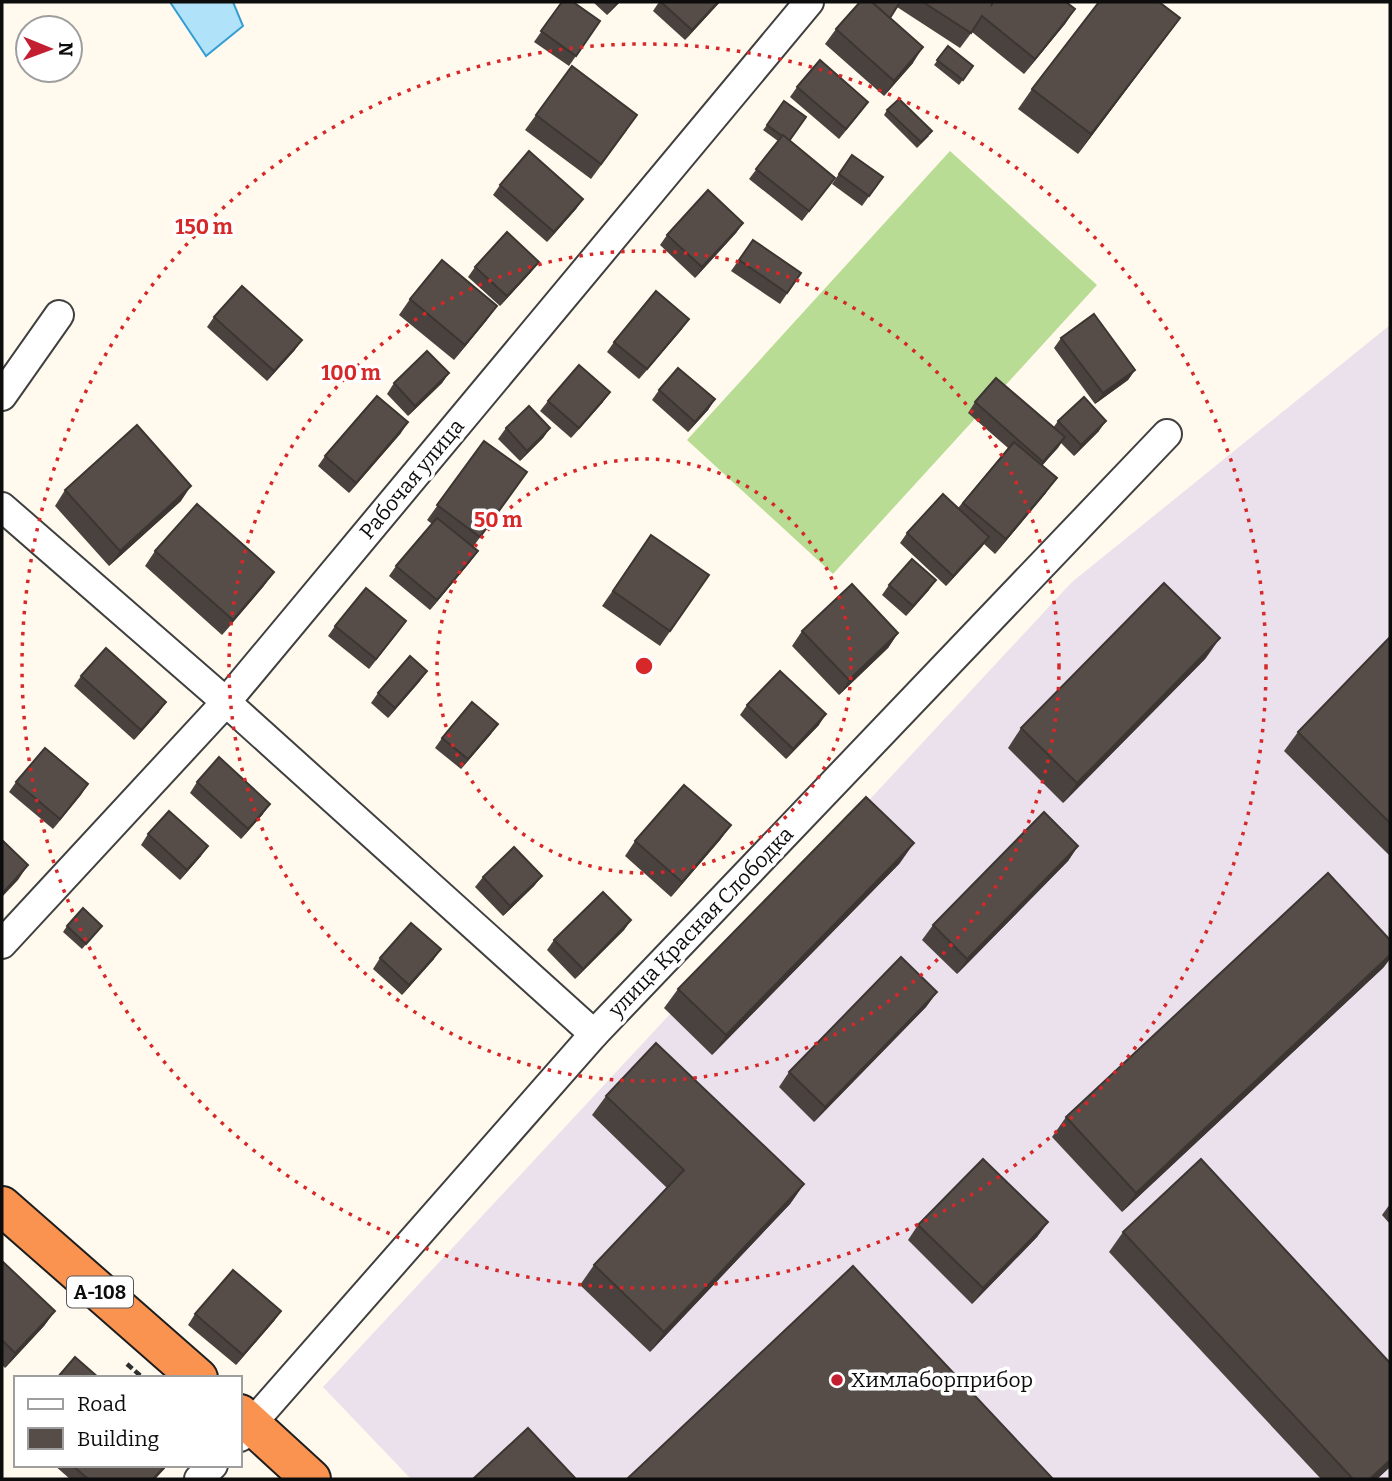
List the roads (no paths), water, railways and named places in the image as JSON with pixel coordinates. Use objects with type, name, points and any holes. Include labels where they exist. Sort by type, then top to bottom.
[{"type":"highway","name":"А-108","points":[[2,1206],[196,1376]]},
{"type":"highway","points":[[244,1425],[311,1479]]},
{"type":"street","name":"Рабочая улица","points":[[2,944],[226,702],[808,2]]},
{"type":"street","points":[[2,396],[59,315]]},
{"type":"street","name":"улица Красная Слободка","points":[[244,1425],[266,1405],[594,1034],[1167,434]]},
{"type":"street","points":[[2,507],[226,702],[594,1034]]},
{"type":"water","points":[[170,2],[233,2],[243,26],[206,56]]},
{"type":"place","name":"Химлаборприбор","points":[[837,1380]]}]
